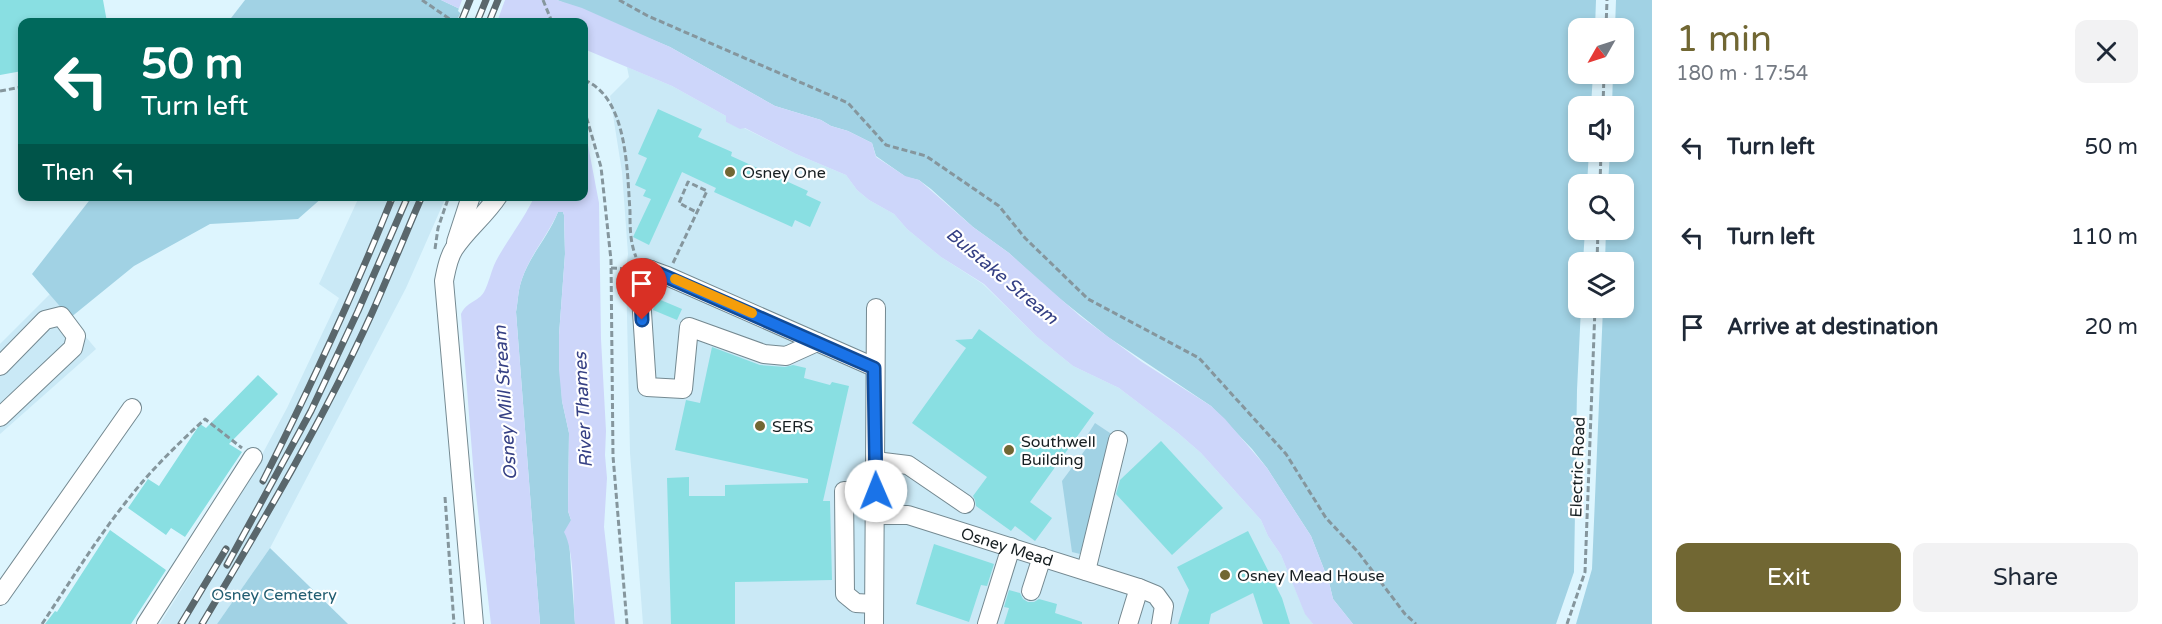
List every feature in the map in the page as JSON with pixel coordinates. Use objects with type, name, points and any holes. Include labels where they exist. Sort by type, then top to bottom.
[{"type":"street","points":[[469,201],[446,268],[445,295],[474,624]]},
{"type":"street","points":[[454,249],[494,201]]},
{"type":"street","points":[[818,342],[786,356],[764,354],[689,327],[683,389],[647,387],[641,297],[654,271],[818,342],[874,368]]},
{"type":"street","points":[[874,624],[876,308]]},
{"type":"street","points":[[0,366],[45,320],[61,316],[76,336],[73,348],[0,417]]},
{"type":"street","points":[[0,596],[132,408]]},
{"type":"street","points":[[1086,571],[1118,440]]},
{"type":"street","points":[[146,624],[253,457]]},
{"type":"street","points":[[875,461],[908,465],[965,504]]},
{"type":"street","points":[[874,604],[856,603],[845,594],[844,491],[876,491]]},
{"type":"street","name":"Osney Mead","points":[[876,515],[908,514],[1139,588],[1156,595],[1164,606],[1161,624]]},
{"type":"street","points":[[987,624],[1011,547]]},
{"type":"street","points":[[1031,591],[1042,557]]},
{"type":"street","points":[[1128,624],[1139,588]]},
{"type":"path","points":[[422,0],[448,18]]},
{"type":"path","points":[[543,0],[550,18]]},
{"type":"path","points":[[619,0],[648,16],[848,103],[886,145],[926,156],[999,206],[1025,238],[1088,299],[1199,358],[1286,454],[1326,518],[1358,552],[1405,614],[1416,624]]},
{"type":"path","points":[[1606,18],[1607,0]]},
{"type":"path","points":[[588,82],[603,94],[616,113],[626,160],[630,238],[635,255],[654,271],[696,212],[707,191],[688,182],[679,203],[696,212]]},
{"type":"path","points":[[0,91],[18,88]]},
{"type":"path","points":[[588,123],[601,167],[612,260],[613,456],[627,624]]},
{"type":"path","points":[[433,258],[438,228],[447,201]]},
{"type":"path","name":"Electric Road","points":[[1567,624],[1585,572],[1595,318]]},
{"type":"path","points":[[42,624],[106,528],[134,491],[204,419],[253,457]]},
{"type":"shaded area","points":[[627,67],[672,86],[726,116],[726,122],[846,175],[857,190],[869,200],[894,214],[907,229],[941,257],[983,284],[1036,336],[1073,366],[1119,388],[1178,433],[1201,453],[1261,520],[1268,536],[1281,555],[1305,613],[1313,624],[643,624],[630,453],[626,270],[628,254],[622,172],[610,96],[629,77]]},
{"type":"shaded area","points":[[357,201],[444,201],[406,288],[270,548],[217,624],[160,624],[243,490],[287,408],[339,298],[319,284]]},
{"type":"shaded area","points":[[50,294],[96,349],[0,434],[0,344]]},
{"type":"green space","points":[[245,0],[441,0],[462,10],[458,18],[231,18]]},
{"type":"green space","points":[[557,0],[1596,0],[1595,18],[1568,18],[1568,84],[1592,84],[1592,96],[1568,96],[1568,162],[1588,162],[1588,174],[1568,174],[1568,240],[1584,240],[1584,252],[1568,252],[1568,318],[1581,318],[1574,572],[1556,624],[1353,624],[1333,599],[1329,582],[1311,536],[1267,468],[1211,406],[1108,337],[1049,290],[1009,253],[973,227],[931,189],[919,180],[906,177],[876,156],[872,143],[821,120],[775,106],[670,47]]},
{"type":"green space","points":[[1616,0],[1652,0],[1652,624],[1576,624],[1592,569],[1603,318],[1634,318],[1634,252],[1605,252],[1606,240],[1634,240],[1634,174],[1609,174],[1609,162],[1634,162],[1634,96],[1612,96],[1613,84],[1634,84],[1634,18],[1615,18]]},
{"type":"green space","points":[[89,201],[318,201],[298,219],[210,224],[134,266],[70,318],[32,274]]},
{"type":"green space","points":[[558,212],[563,212],[564,215],[565,254],[559,335],[562,401],[569,433],[568,511],[571,520],[569,540],[575,624],[540,624],[516,312],[525,270]]},
{"type":"green space","points":[[1095,423],[1113,435],[1080,554],[1072,552],[1062,481],[1088,446],[1083,442]]},
{"type":"green space","name":"Osney Cemetery","points":[[270,548],[348,624],[217,624]]},
{"type":"water","name":"Bulstake Stream","points":[[441,0],[557,0],[582,8],[670,47],[775,106],[821,120],[872,143],[876,157],[905,176],[919,180],[973,227],[1009,253],[1080,316],[1142,362],[1211,406],[1225,419],[1267,468],[1311,536],[1329,582],[1333,599],[1353,624],[1313,624],[1305,614],[1281,555],[1268,536],[1261,520],[1201,453],[1119,388],[1073,366],[1036,336],[984,284],[941,257],[907,229],[894,214],[869,200],[857,190],[846,175],[796,154],[745,128],[740,129],[726,122],[726,116],[672,86],[588,51],[588,18],[471,18],[462,10]]},
{"type":"water","points":[[588,145],[599,203],[601,339],[607,478],[604,527],[615,624],[575,624],[572,564],[564,532],[571,520],[568,511],[569,433],[562,401],[559,370],[559,335],[565,254],[564,215],[563,212],[558,212],[525,270],[516,312],[540,624],[491,624],[474,477],[461,314],[466,306],[484,292],[496,261],[532,201],[588,201]]},
{"type":"pier","points":[[462,0],[505,0],[498,18],[466,18],[458,11]]},
{"type":"building","points":[[0,0],[103,0],[106,18],[18,18],[18,72],[0,75]]},
{"type":"building","name":"Osney One","points":[[658,109],[702,129],[698,137],[732,152],[731,156],[808,191],[806,195],[821,202],[810,227],[795,220],[792,227],[714,192],[716,188],[682,172],[649,245],[633,237],[651,199],[643,196],[646,190],[635,185],[647,158],[638,154]]},
{"type":"building","points":[[656,298],[682,309],[677,320],[653,310]]},
{"type":"building","name":"Southwell Building","points":[[979,329],[1094,413],[1030,502],[1052,518],[1035,541],[1015,526],[1011,531],[976,506],[973,496],[987,477],[912,423],[966,348],[955,340],[972,339]]},
{"type":"building","points":[[712,347],[760,365],[785,367],[793,365],[806,368],[804,378],[830,385],[832,382],[849,386],[823,501],[830,501],[832,580],[735,582],[735,624],[671,624],[667,478],[689,477],[689,496],[725,496],[725,485],[808,483],[808,479],[675,450],[686,400],[700,403]]},
{"type":"building","points":[[258,375],[278,394],[229,444],[242,452],[185,537],[171,528],[166,535],[128,508],[148,479],[159,486],[200,424],[206,428]]},
{"type":"building","points":[[1161,441],[1223,508],[1172,555],[1116,494],[1120,480]]},
{"type":"building","points":[[110,530],[166,570],[131,624],[45,624],[55,611],[57,612]]},
{"type":"building","name":"Osney Mead House","points":[[1248,531],[1282,598],[1290,624],[1263,624],[1253,593],[1211,614],[1209,624],[1178,624],[1189,590],[1177,567]]},
{"type":"building","points":[[934,544],[994,564],[987,586],[981,585],[969,622],[916,604]]},
{"type":"building","points":[[1009,590],[1020,593],[1028,602],[1039,599],[1057,604],[1055,613],[1082,622],[1082,624],[1004,624],[1009,608],[1004,607]]},
{"type":"railway","points":[[463,18],[470,0]]},
{"type":"railway","points":[[479,18],[486,0]]},
{"type":"railway","points":[[491,18],[498,0]]},
{"type":"railway","points":[[263,481],[331,340],[391,201]]},
{"type":"railway","points":[[227,565],[311,411],[406,201]]},
{"type":"railway","points":[[202,624],[269,510],[333,393],[372,313],[420,201]]},
{"type":"railway","points":[[181,624],[226,549]]},
{"type":"slow traffic","points":[[675,279],[752,313]]},
{"type":"place","name":"Osney One","points":[[730,172]]},
{"type":"place","name":"SERS","points":[[760,426]]},
{"type":"place","name":"Southwell Building","points":[[1009,450]]},
{"type":"place","name":"Osney Mead House","points":[[1225,575]]},
{"type":"route","points":[[642,320],[641,297],[651,270],[874,368],[876,491]]},
{"type":"water label","name":"Osney Mill Stream","points":[[505,403]]},
{"type":"water label","name":"River Thames","points":[[583,410]]}]
